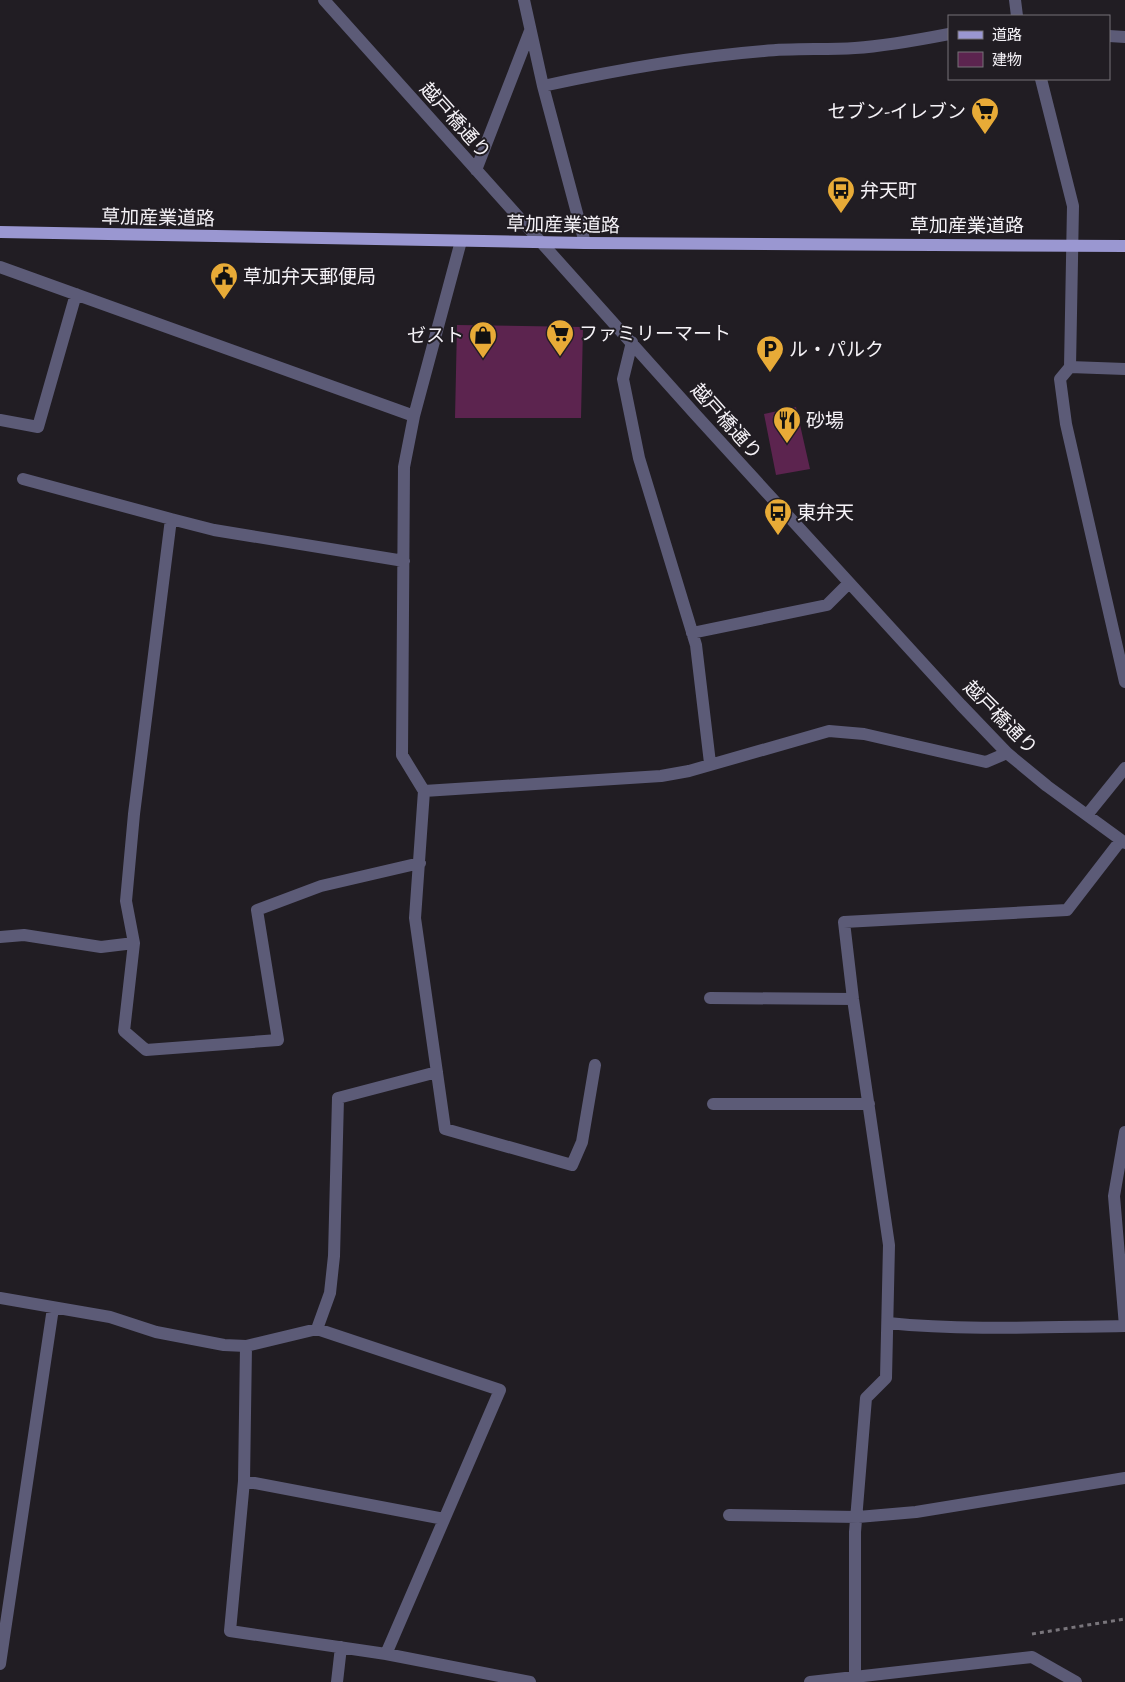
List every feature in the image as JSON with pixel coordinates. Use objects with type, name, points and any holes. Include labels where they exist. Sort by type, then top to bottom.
[{"type":"main road","name":"草加産業道路","points":[[0,232],[585,243],[1074,244],[1125,246]]},
{"type":"street","name":"越戸橋通り","points":[[324,0],[849,583],[1007,753],[1123,841]]},
{"type":"street","points":[[524,0],[543,86],[585,243]]},
{"type":"street","points":[[1015,0],[1017,15]]},
{"type":"street","points":[[476,170],[530,31]]},
{"type":"street","points":[[543,86],[653,64],[767,51],[855,48],[915,41],[948,34]]},
{"type":"street","points":[[1110,36],[1125,36]]},
{"type":"street","points":[[1041,80],[1073,206],[1074,244],[1070,366],[1060,379],[1066,424],[1125,682]]},
{"type":"street","points":[[461,241],[414,416],[404,467],[402,755],[424,791],[415,918],[445,1129],[572,1165],[582,1142],[595,1065]]},
{"type":"street","points":[[0,267],[414,416]]},
{"type":"street","points":[[0,420],[38,426],[76,294]]},
{"type":"street","points":[[632,342],[623,380],[639,458],[696,645],[710,763]]},
{"type":"street","points":[[1070,366],[1125,369]]},
{"type":"street","points":[[23,479],[214,530],[404,561]]},
{"type":"street","points":[[171,519],[134,814],[126,901],[134,943],[124,1031],[146,1050],[278,1040],[256,910],[321,886],[420,863]]},
{"type":"street","points":[[692,633],[827,606],[849,583]]},
{"type":"street","points":[[424,791],[652,777],[689,771],[710,763],[829,732],[864,734],[986,762],[1007,753]]},
{"type":"street","points":[[1087,815],[1125,768]]},
{"type":"street","points":[[855,1678],[855,1532],[858,1517],[866,1398],[886,1378],[889,1245],[853,999],[844,922],[1067,910],[1123,841]]},
{"type":"street","points":[[0,937],[24,935],[101,946],[134,943]]},
{"type":"street","points":[[710,998],[853,999]]},
{"type":"street","points":[[317,1329],[330,1293],[334,1256],[338,1098],[437,1072]]},
{"type":"street","points":[[713,1104],[869,1104]]},
{"type":"street","points":[[888,1324],[1033,1328],[1125,1326],[1114,1196],[1125,1132]]},
{"type":"street","points":[[0,1298],[110,1317],[156,1332],[224,1346],[246,1346],[317,1329],[500,1390],[386,1654]]},
{"type":"street","points":[[0,1664],[53,1308]]},
{"type":"street","points":[[246,1346],[244,1481],[230,1631],[341,1646],[530,1682]]},
{"type":"street","points":[[729,1515],[858,1517],[916,1512],[1125,1478]]},
{"type":"street","points":[[244,1481],[444,1519]]},
{"type":"street","points":[[337,1682],[341,1646]]},
{"type":"street","points":[[810,1682],[1032,1657],[1076,1682]]},
{"type":"path","points":[[1032,1657],[1030,1635],[1125,1619]]},
{"type":"building","points":[[457,325],[583,327],[581,418],[455,418]]},
{"type":"building","points":[[796,407],[810,469],[776,475],[764,414]]},
{"type":"place","name":"セブン-イレブン","points":[[985,135]]},
{"type":"place","name":"弁天町","points":[[841,214]]},
{"type":"place","name":"草加弁天郵便局","points":[[224,300]]},
{"type":"place","name":"ファミリーマート","points":[[560,357]]},
{"type":"place","name":"ゼスト","points":[[483,359]]},
{"type":"place","name":"ル・パルク","points":[[770,373]]},
{"type":"place","name":"砂場","points":[[787,444]]},
{"type":"place","name":"東弁天","points":[[778,536]]}]
